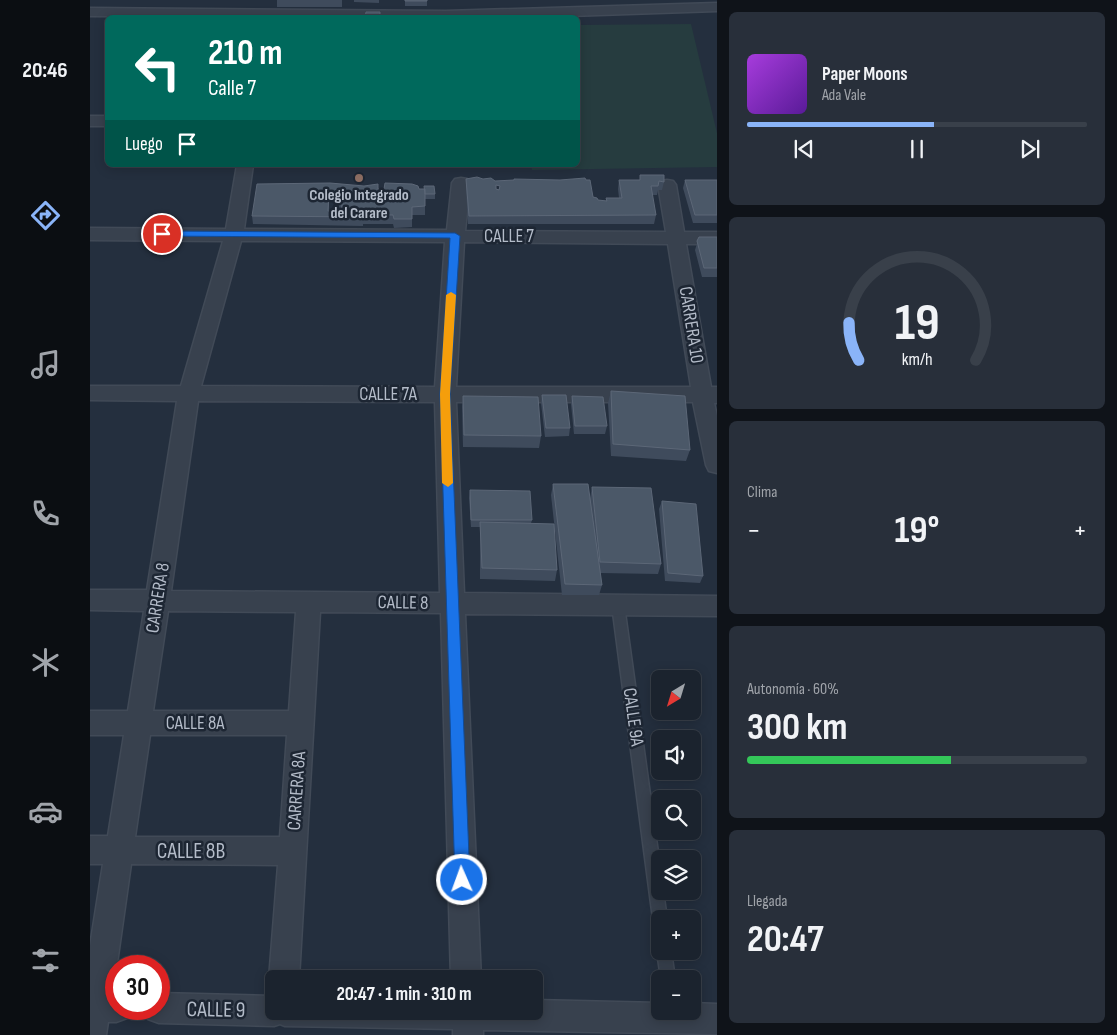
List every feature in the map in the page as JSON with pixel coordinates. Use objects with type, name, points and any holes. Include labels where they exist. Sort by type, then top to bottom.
[{"type":"street","points":[[90,12],[445,7],[691,9],[717,7]]},
{"type":"street","points":[[90,121],[105,121]]},
{"type":"street","name":"CARRERA 8","points":[[98,1014],[119,850],[190,392],[234,234],[246,167]]},
{"type":"street","points":[[461,183],[455,236],[445,394],[466,970]]},
{"type":"street","name":"CARRERA 10","points":[[667,185],[709,394],[717,465]]},
{"type":"street","name":"CALLE 7","points":[[90,234],[717,238]]},
{"type":"street","name":"CALLE 7A","points":[[90,393],[709,394]]},
{"type":"street","name":"CALLE 8","points":[[90,600],[717,606]]},
{"type":"street","name":"CARRERA 8A","points":[[285,970],[309,602]]},
{"type":"street","name":"CALLE 8A","points":[[90,723],[301,723]]},
{"type":"street","name":"CALLE 8B","points":[[90,850],[293,851]]},
{"type":"street","name":"CALLE 9","points":[[170,1008],[265,1011]]},
{"type":"street","points":[[543,1018],[651,1016]]},
{"type":"street","points":[[701,1018],[717,1020]]},
{"type":"lane","name":"CALLE 9A","points":[[618,605],[659,910]]},
{"type":"green space","points":[[691,24],[717,133],[717,167],[532,170],[531,167],[580,167],[580,25]]},
{"type":"building","points":[[427,0],[427,1],[405,1]]},
{"type":"building","points":[[366,12],[380,12],[380,15],[366,15]]},
{"type":"building","points":[[640,175],[664,175],[664,182],[659,181],[658,186],[651,186],[656,215],[469,216],[466,179],[477,177],[483,179],[491,178],[495,181],[585,178],[590,180],[593,197],[598,200],[607,201],[606,198],[622,198],[619,180],[640,180]]},
{"type":"building","points":[[685,180],[717,180],[717,215],[695,215]]},
{"type":"building","points":[[330,183],[364,186],[378,184],[378,189],[384,189],[385,183],[412,184],[418,186],[419,189],[425,189],[425,206],[412,207],[412,219],[394,219],[393,215],[362,215],[363,217],[252,216],[257,184]],"holes":[[[340,190],[338,204],[342,205],[341,211],[328,211],[329,193]]]},
{"type":"building","points":[[424,186],[434,186],[435,194],[425,194]]},
{"type":"building","points":[[699,237],[717,237],[717,268],[704,268],[697,241]]},
{"type":"building","points":[[611,391],[685,396],[690,450],[613,444]]},
{"type":"building","points":[[542,395],[566,395],[570,428],[546,428]]},
{"type":"building","points":[[463,396],[538,397],[541,436],[464,435]]},
{"type":"building","points":[[572,396],[603,397],[607,426],[575,426]]},
{"type":"building","points":[[553,484],[588,484],[602,585],[565,584]]},
{"type":"building","points":[[592,487],[651,488],[661,564],[600,562]]},
{"type":"building","points":[[470,490],[530,491],[532,520],[471,520]]},
{"type":"building","points":[[662,501],[696,504],[703,576],[668,573]]},
{"type":"building","points":[[480,522],[554,524],[557,570],[482,568]]},
{"type":"slow traffic","points":[[448,483],[445,394],[451,295]]},
{"type":"place","name":"Colegio Integrado del Carare","points":[[359,178]]},
{"type":"route","points":[[162,234],[455,236],[445,394],[462,880]]}]
